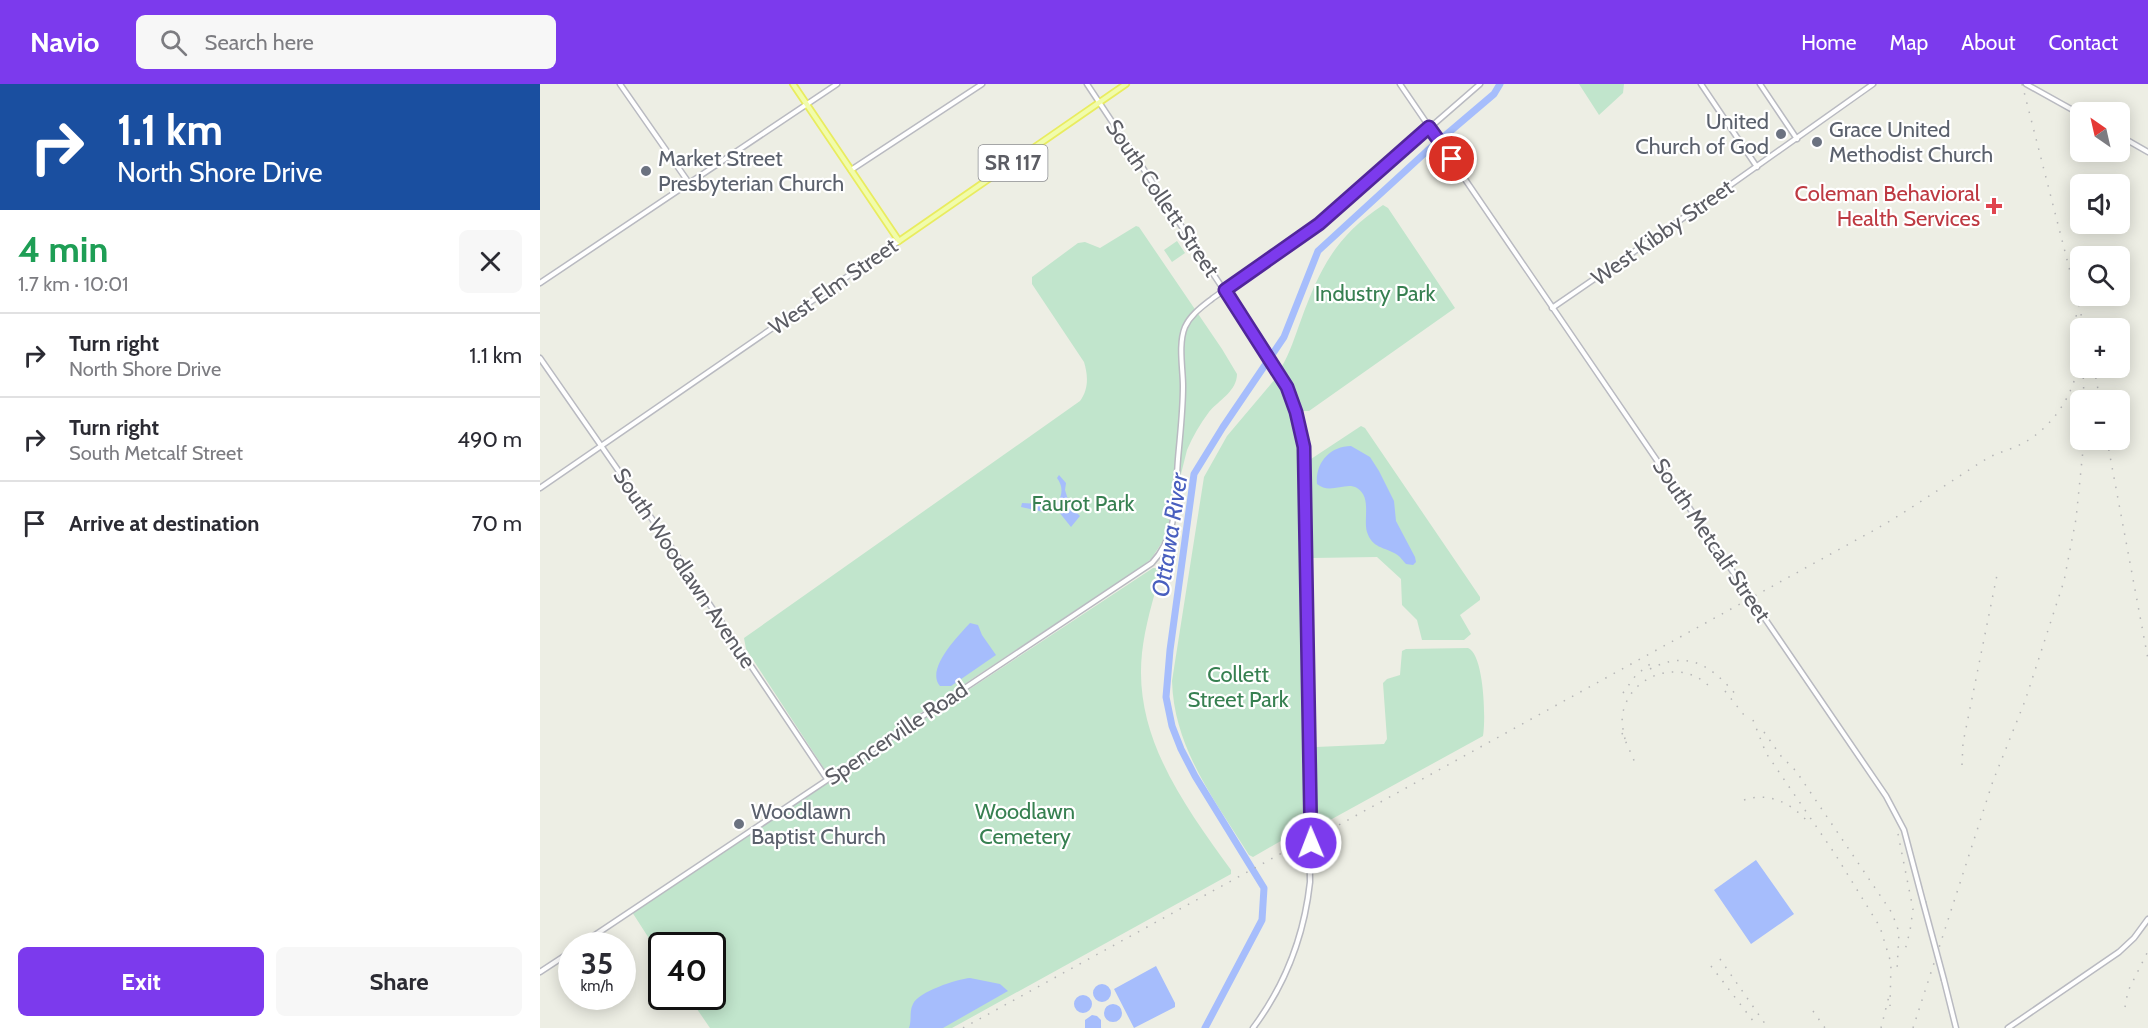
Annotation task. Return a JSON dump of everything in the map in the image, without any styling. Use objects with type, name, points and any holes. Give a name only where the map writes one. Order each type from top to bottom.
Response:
[{"type":"main road","points":[[793,84],[899,241]]},
{"type":"main road","name":"West Elm Street","points":[[899,241],[1126,84]]},
{"type":"street","points":[[620,84],[688,183]]},
{"type":"street","points":[[540,283],[837,84]]},
{"type":"street","points":[[851,170],[982,84]]},
{"type":"street","name":"South Collett Street","points":[[1087,84],[1282,377],[1290,392],[1296,412],[1305,458],[1311,875],[1309,897],[1297,948],[1281,984],[1253,1028]]},
{"type":"street","name":"South Metcalf Street","points":[[1400,84],[1886,796],[1904,830],[1956,1028]]},
{"type":"street","name":"Spencerville Road","points":[[599,932],[1123,583],[1156,558],[1165,545],[1175,512],[1183,415],[1184,332],[1188,321],[1225,290],[1319,224],[1480,84]]},
{"type":"street","points":[[1701,84],[1757,167]]},
{"type":"street","points":[[1761,84],[1797,139]]},
{"type":"street","name":"West Kibby Street","points":[[1552,308],[1873,84]]},
{"type":"street","points":[[2026,84],[2070,108]]},
{"type":"street","points":[[2130,142],[2148,152]]},
{"type":"street","name":"West Elm Street","points":[[540,488],[899,241]]},
{"type":"street","name":"South Woodlawn Avenue","points":[[540,358],[827,779]]},
{"type":"street","points":[[2008,1028],[2110,959],[2134,938],[2148,919]]},
{"type":"street","points":[[540,972],[558,960]]},
{"type":"green space","points":[[1579,84],[1624,84],[1623,93],[1599,115]]},
{"type":"green space","name":"Industry Park","points":[[1383,205],[1388,208],[1455,308],[1309,411],[1302,411],[1297,406],[1281,368],[1323,269],[1341,241]]},
{"type":"green space","name":"Faurot Park","points":[[1136,226],[1139,227],[1237,374],[1234,385],[1206,417],[1187,450],[1165,538],[1151,559],[1138,569],[827,773],[746,649],[744,638],[1080,401],[1087,382],[1084,362],[1032,284],[1032,277],[1078,243],[1085,242],[1100,248]]},
{"type":"green space","points":[[1177,241],[1185,253],[1172,262],[1164,250]]},
{"type":"green space","name":"Collett Street Park","points":[[1276,378],[1291,404],[1302,456],[1308,823],[1305,827],[1253,857],[1249,855],[1210,794],[1188,751],[1174,706],[1172,681],[1204,477],[1227,436]]},
{"type":"green space","points":[[1361,426],[1365,428],[1480,597],[1480,600],[1460,615],[1471,634],[1464,640],[1422,640],[1417,620],[1402,605],[1401,579],[1377,557],[1312,558],[1308,556],[1307,464]]},
{"type":"green space","name":"Woodlawn Cemetery","points":[[1153,568],[1158,568],[1161,572],[1147,623],[1142,653],[1141,684],[1146,713],[1154,742],[1166,769],[1196,821],[1231,870],[1231,874],[952,1028],[710,1028],[698,1010],[726,1010],[726,932],[648,932],[648,937],[632,912]]},
{"type":"green space","points":[[1468,648],[1478,662],[1481,674],[1484,702],[1483,736],[1321,825],[1315,824],[1312,750],[1316,747],[1384,744],[1387,739],[1383,683],[1387,679],[1400,675],[1402,651],[1406,649]]},
{"type":"water","points":[[1351,446],[1370,457],[1379,471],[1394,501],[1396,521],[1415,557],[1416,562],[1413,565],[1406,564],[1397,555],[1379,546],[1369,537],[1366,527],[1366,502],[1362,492],[1353,486],[1327,488],[1317,484],[1319,469],[1325,457],[1337,449]]},
{"type":"water","points":[[1059,475],[1066,483],[1065,490],[1070,506],[1080,516],[1071,527],[1059,512],[1044,512],[1021,507],[1022,503],[1043,506],[1051,502],[1057,503],[1062,490],[1057,478]]},
{"type":"water","points":[[970,623],[978,625],[996,655],[951,686],[940,686],[937,671],[940,662]]},
{"type":"water","points":[[1756,860],[1794,914],[1751,944],[1714,890]]},
{"type":"water","points":[[1156,966],[1175,1007],[1134,1028],[1114,989]]},
{"type":"water","points":[[970,978],[1000,984],[1008,991],[943,1028],[909,1028],[912,1007],[916,999],[938,987]]},
{"type":"water","points":[[1102,984],[1108,987],[1111,993],[1108,999],[1102,1002],[1096,999],[1093,993],[1096,987]]},
{"type":"water","points":[[1083,995],[1089,998],[1092,1004],[1089,1010],[1083,1013],[1077,1010],[1074,1004],[1077,998]]},
{"type":"water","points":[[1113,1004],[1119,1007],[1122,1013],[1119,1019],[1113,1022],[1107,1019],[1104,1013],[1107,1007]]},
{"type":"water","points":[[1092,1015],[1101,1020],[1101,1028],[1085,1028],[1085,1020]]},
{"type":"waterway","name":"Ottawa River","points":[[1205,1028],[1262,920],[1264,888],[1195,776],[1181,749],[1172,726],[1166,697],[1170,650],[1194,474],[1284,337],[1318,251],[1427,151],[1494,94],[1500,84]]},
{"type":"railway","points":[[2022,84],[2082,318]]},
{"type":"railway","points":[[963,1028],[1282,853],[1308,842],[1878,528],[1988,458],[2035,436],[2060,409],[2076,376],[2079,358],[2076,314]]},
{"type":"railway","points":[[2083,378],[2084,390]]},
{"type":"railway","points":[[2096,378],[2098,390]]},
{"type":"railway","points":[[1913,1028],[1993,781],[2025,701],[2064,581],[2076,519],[2083,450]]},
{"type":"railway","points":[[2109,450],[2148,659]]},
{"type":"railway","points":[[1962,765],[1963,743],[1997,575]]},
{"type":"railway","points":[[1623,693],[1636,675],[1654,661]]},
{"type":"railway","points":[[1650,669],[1676,661],[1698,664],[1718,676],[1737,696]]},
{"type":"railway","points":[[1625,739],[1622,715],[1628,698],[1649,678],[1662,673],[1690,674],[1702,680],[1713,691]]},
{"type":"railway","points":[[1725,691],[1744,715]]},
{"type":"railway","points":[[1753,720],[1766,753],[1835,854],[1880,927],[1891,963],[1890,1006]]},
{"type":"railway","points":[[1764,732],[1781,756],[1796,771],[1892,913],[1899,932],[1897,970]]},
{"type":"railway","points":[[1622,733],[1636,765]]},
{"type":"railway","points":[[1744,800],[1762,797],[1778,800],[1807,821]]},
{"type":"railway","points":[[1898,834],[1913,909],[1904,954]]},
{"type":"railway","points":[[2125,1007],[2128,991],[2148,951]]},
{"type":"railway","points":[[1720,959],[1768,1028]]},
{"type":"railway","points":[[1711,966],[1757,1026]]},
{"type":"railway","points":[[1881,1028],[1889,996]]},
{"type":"railway","points":[[1813,1011],[1825,1028]]},
{"type":"place","name":"United Church of God","points":[[1781,134]]},
{"type":"place","name":"Grace United Methodist Church","points":[[1817,142]]},
{"type":"place","name":"Market Street Presbyterian Church","points":[[646,171]]},
{"type":"place","name":"Coleman Behavioral Health Services","points":[[1994,206]]},
{"type":"place","name":"Woodlawn Baptist Church","points":[[739,824]]},
{"type":"route","points":[[1311,843],[1304,447],[1296,412],[1287,387],[1225,290],[1319,224],[1429,127],[1452,159]]}]
